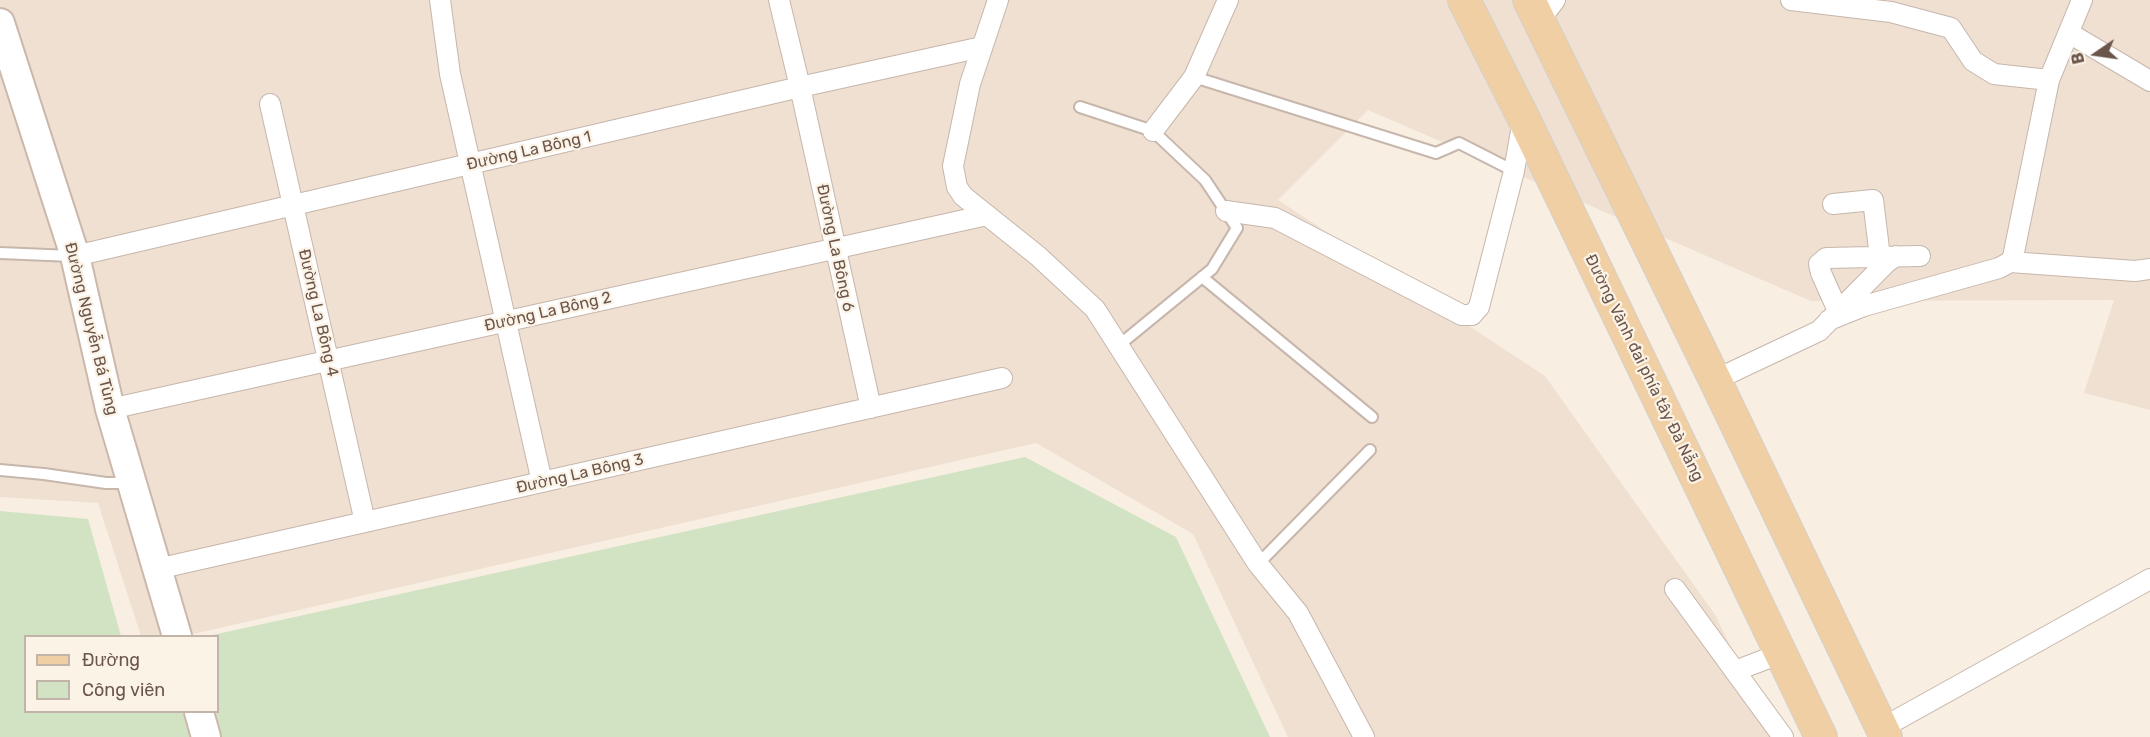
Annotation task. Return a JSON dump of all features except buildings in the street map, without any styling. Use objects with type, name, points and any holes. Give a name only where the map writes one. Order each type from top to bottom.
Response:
[{"type":"main road","name":"Đường Vành đai phía tây Đà Nẵng","points":[[1464,0],[1523,117],[1821,737]]},
{"type":"main road","points":[[1541,7],[1879,734]]},
{"type":"main road","name":"Đường Nguyễn Bá Tùng","points":[[0,22],[75,256],[110,410],[177,635]]},
{"type":"main road","points":[[200,713],[206,737]]},
{"type":"street","points":[[440,0],[450,75],[542,482]]},
{"type":"street","name":"Đường La Bông 6","points":[[779,0],[871,408]]},
{"type":"street","points":[[998,0],[970,84],[953,173],[957,187],[963,196],[1038,256],[1095,309],[1258,564],[1298,613],[1364,737]]},
{"type":"street","points":[[1153,131],[1194,77],[1228,0]]},
{"type":"street","points":[[1791,0],[1891,12],[1951,28],[1973,61],[1994,74],[2049,80]]},
{"type":"street","points":[[2010,262],[2013,257],[2049,80],[2082,0]]},
{"type":"street","points":[[2069,33],[2150,81]]},
{"type":"street","name":"Đường La Bông 1","points":[[75,256],[800,87],[982,47]]},
{"type":"street","name":"Đường La Bông 4","points":[[270,104],[366,522]]},
{"type":"street","points":[[1226,212],[1275,218],[1462,315],[1468,316],[1476,312],[1479,307],[1514,171],[1523,117]]},
{"type":"street","points":[[1715,380],[1819,331],[1887,262],[1888,257],[1873,200],[1833,204]]},
{"type":"street","name":"Đường La Bông 2","points":[[110,410],[987,215]]},
{"type":"street","points":[[1834,316],[1819,264],[1826,258],[1920,256]]},
{"type":"street","points":[[1834,316],[1998,268],[2010,262],[2135,271],[2150,268]]},
{"type":"street","name":"Đường La Bông 3","points":[[157,569],[1002,378]]},
{"type":"street","points":[[1879,734],[2150,579]]},
{"type":"street","points":[[1675,589],[1783,737]]},
{"type":"street","points":[[1736,671],[1782,652]]},
{"type":"lane","points":[[1194,77],[1436,153],[1459,143],[1514,171]]},
{"type":"lane","points":[[1080,108],[1153,131],[1205,180],[1237,228],[1212,269],[1118,346]]},
{"type":"lane","points":[[0,253],[75,256]]},
{"type":"lane","points":[[1202,277],[1372,417]]},
{"type":"lane","points":[[1258,564],[1370,450]]},
{"type":"lane","points":[[0,470],[106,483],[132,483]]},
{"type":"shaded area","points":[[0,0],[2150,0],[2150,410],[2084,393],[2114,300],[1811,301],[1368,110],[1278,200],[1545,376],[1716,616],[1773,737],[1288,737],[1193,534],[1036,443],[188,635],[141,635],[98,503],[0,497]]},
{"type":"green space","points":[[1025,457],[1176,537],[1270,737],[0,737],[0,511],[88,519],[121,635],[24,635],[24,713],[219,713],[219,635],[213,635]]}]
